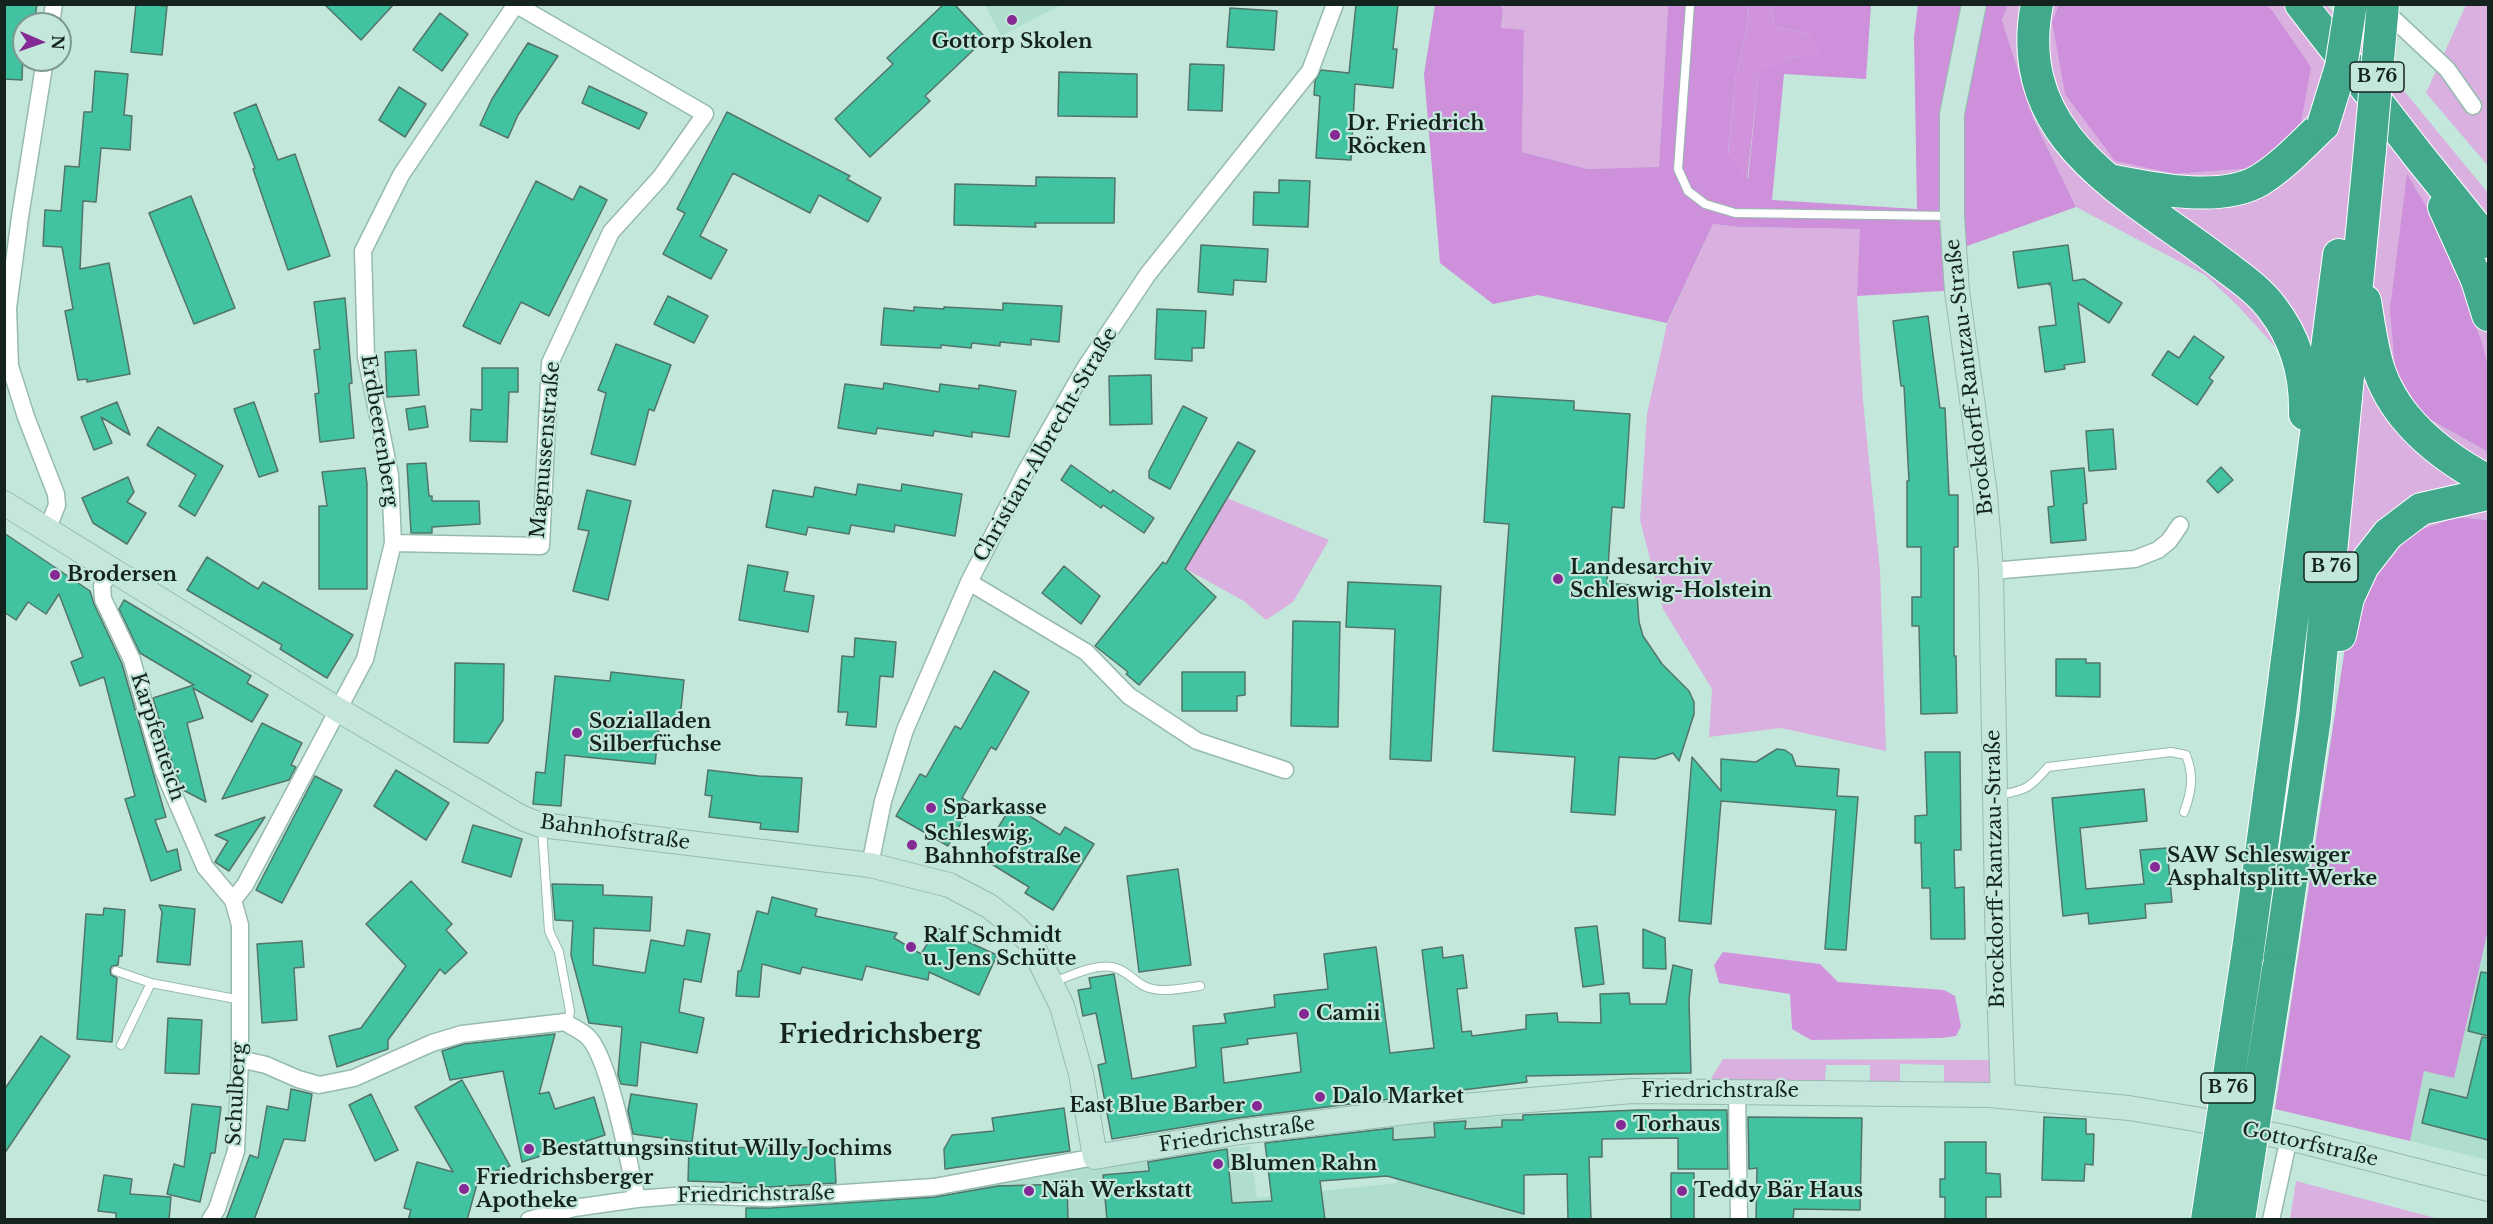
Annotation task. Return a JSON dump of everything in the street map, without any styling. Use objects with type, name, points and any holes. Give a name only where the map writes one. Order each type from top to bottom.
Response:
[{"type":"highway","points":[[2037,4],[2034,21],[2034,68],[2051,116],[2075,149],[2106,180],[2245,281],[2271,306],[2288,331],[2300,361],[2305,395],[2301,553]]},
{"type":"highway","points":[[2301,4],[2488,242]]},
{"type":"highway","points":[[2106,180],[2156,189],[2197,192],[2228,190],[2258,181],[2283,164],[2323,125],[2341,67],[2351,4]]},
{"type":"highway","name":"B 76","points":[[2239,1220],[2315,718],[2358,267],[2367,4]]},
{"type":"highway","name":"B 76","points":[[2206,1220],[2247,957],[2301,553],[2383,4]]},
{"type":"highway","points":[[2418,155],[2457,231],[2488,315]]},
{"type":"highway","points":[[2358,267],[2380,373],[2398,410],[2427,441],[2488,481]]},
{"type":"highway","points":[[2294,865],[2317,784],[2341,629],[2348,598],[2363,566],[2388,534],[2421,509],[2488,494]]},
{"type":"street","name":"Christian-Albrecht-Straße","points":[[870,865],[883,801],[904,730],[969,582],[1026,471],[1085,368],[1148,274],[1310,71],[1335,4]]},
{"type":"street","name":"Brockdorff-Rantzau-Straße","points":[[1974,4],[1952,114],[1952,216],[1956,291],[1985,494],[1991,571],[1994,795],[2003,1096]]},
{"type":"street","points":[[2378,4],[2447,69],[2474,106]]},
{"type":"street","name":"Erdbeerenberg","points":[[233,900],[245,885],[337,709],[353,686],[365,659],[393,543],[390,475],[366,357],[363,251],[401,175],[516,5]]},
{"type":"street","name":"Magnussenstraße","points":[[393,543],[542,546],[550,363],[611,232],[660,178],[705,114],[516,5]]},
{"type":"street","points":[[43,72],[8,308],[10,366],[26,417],[56,494],[57,505],[48,528]]},
{"type":"street","name":"Bahnhofstraße","points":[[4,503],[48,528],[337,709],[522,818],[541,825],[870,865],[949,885],[989,906],[1015,926],[1031,943],[1062,1006],[1081,1074],[1095,1157]]},
{"type":"street","points":[[1991,571],[2135,559],[2158,550],[2169,541],[2180,525]]},
{"type":"street","name":"Karpfenteich","points":[[111,568],[102,586],[103,599],[132,660],[163,770],[205,867],[233,900]]},
{"type":"street","points":[[969,582],[1086,652],[1130,696],[1197,741],[1285,770]]},
{"type":"street","name":"Schulberg","points":[[210,1220],[217,1209],[236,1150],[241,1000],[240,925],[233,900]]},
{"type":"street","points":[[240,1059],[266,1065],[298,1079],[319,1085],[354,1078],[432,1043],[462,1034],[530,1024],[565,1022],[588,1037],[599,1054],[623,1137],[637,1199]]},
{"type":"street","name":"Friedrichstraße","points":[[529,1220],[574,1208],[637,1199],[686,1196],[769,1198],[933,1187],[1240,1132],[1440,1108],[1632,1091],[2003,1096],[2129,1108]]},
{"type":"street","points":[[1737,1091],[1740,1220]]},
{"type":"street","name":"Gottorfstraße","points":[[2129,1108],[2289,1138],[2488,1189]]},
{"type":"street","points":[[2271,1220],[2289,1138]]},
{"type":"lane","points":[[1690,4],[1678,169],[1688,191],[1705,204],[1735,213],[1952,216]]},
{"type":"lane","points":[[1994,795],[2022,791],[2037,780],[2048,767],[2171,752],[2186,755],[2192,770],[2191,795],[2184,812]]},
{"type":"lane","points":[[541,825],[549,931],[559,952],[570,1011],[568,1024]]},
{"type":"lane","points":[[1051,982],[1094,968],[1110,966],[1120,969],[1146,987],[1163,989],[1200,986]]},
{"type":"lane","points":[[116,972],[152,983],[241,1000]]},
{"type":"lane","points":[[121,1045],[152,983]]},
{"type":"shaded area","name":"Gottorp Skolen","points":[[985,5],[1061,5],[1001,36]]},
{"type":"shaded area","points":[[1435,5],[1500,5],[1503,9],[1501,28],[1524,30],[1522,152],[1588,169],[1659,167],[1668,5],[1747,5],[1748,22],[1735,81],[1728,153],[1748,179],[1759,71],[1791,58],[1819,53],[1808,33],[1774,27],[1771,5],[1871,5],[1866,79],[1784,74],[1772,200],[1917,209],[1914,37],[1918,5],[2008,5],[2002,20],[2034,120],[2076,207],[1956,250],[1960,290],[1857,296],[1860,229],[1739,227],[1713,224],[1667,323],[1538,295],[1493,304],[1440,263],[1424,74]]},
{"type":"shaded area","points":[[1500,5],[1668,5],[1659,168],[1588,169],[1522,152],[1524,30],[1501,29],[1503,9]]},
{"type":"shaded area","points":[[1747,5],[1771,5],[1774,27],[1808,33],[1820,53],[1791,58],[1759,72],[1747,181],[1728,154],[1735,81],[1748,22]]},
{"type":"shaded area","points":[[2008,5],[2059,5],[2052,21],[2115,161],[2174,174],[2257,168],[2311,67],[2272,10],[2266,5],[2326,5],[2363,41],[2488,193],[2488,367],[2484,349],[2421,415],[2488,452],[2488,520],[2458,517],[2346,641],[2302,639],[2329,406],[2238,306],[2205,275],[2076,207],[2034,120],[2002,20]]},
{"type":"shaded area","points":[[2059,5],[2266,5],[2272,10],[2311,67],[2300,129],[2257,168],[2174,174],[2115,161],[2065,94],[2052,21]]},
{"type":"shaded area","points":[[2466,5],[2488,5],[2488,166],[2426,93]]},
{"type":"shaded area","points":[[2407,174],[2445,239],[2484,349],[2488,367],[2488,452],[2422,415],[2395,368],[2390,309]]},
{"type":"shaded area","points":[[1713,224],[1739,227],[1861,229],[1857,296],[1863,401],[1880,570],[1886,751],[1781,728],[1709,737],[1712,689],[1663,609],[1640,520],[1647,414],[1667,324]]},
{"type":"shaded area","points":[[1227,498],[1329,540],[1293,602],[1266,620],[1244,601],[1186,569]]},
{"type":"shaded area","points":[[2458,517],[2488,520],[2488,930],[2454,1078],[2424,1071],[2410,1141],[2275,1109],[2346,641],[2375,568],[2417,531]]},
{"type":"shaded area","points":[[2488,930],[2488,1160],[2410,1141],[2424,1071],[2454,1077]]},
{"type":"shaded area","points":[[1723,952],[1820,964],[1838,982],[1944,990],[1955,996],[1961,1026],[1956,1036],[1942,1038],[1811,1040],[1792,1029],[1790,994],[1719,983],[1714,965]]},
{"type":"shaded area","points":[[1723,1059],[1997,1060],[1994,1084],[1944,1083],[1944,1065],[1900,1064],[1900,1082],[1870,1082],[1870,1065],[1826,1065],[1825,1082],[1709,1082]]},
{"type":"shaded area","points":[[1523,1115],[1524,1219],[931,1219],[929,1190],[1105,1163],[1250,1146],[1257,1198],[1397,1183],[1393,1123]]},
{"type":"shaded area","points":[[2296,1181],[2439,1219],[2290,1219]]},
{"type":"building","points":[[4,4],[37,4],[36,12],[12,12],[12,72],[22,72],[22,80],[4,79]]},
{"type":"building","points":[[136,4],[167,6],[162,55],[131,52]]},
{"type":"building","points":[[324,4],[394,4],[361,40]]},
{"type":"building","points":[[944,4],[954,4],[986,38],[925,96],[930,101],[870,157],[835,119],[893,64],[887,58]]},
{"type":"building","points":[[1356,4],[1398,4],[1393,49],[1397,49],[1393,88],[1355,84],[1351,160],[1316,158],[1320,96],[1314,95],[1315,81],[1321,70],[1349,73]]},
{"type":"building","points":[[1230,8],[1277,11],[1274,50],[1227,47]]},
{"type":"building","points":[[440,13],[468,34],[442,71],[413,50]]},
{"type":"building","points":[[528,43],[558,56],[518,115],[508,138],[480,125],[492,99]]},
{"type":"building","points":[[1190,64],[1224,65],[1222,111],[1188,110]]},
{"type":"building","points":[[95,71],[128,74],[124,115],[132,116],[130,150],[101,148],[96,202],[83,201],[80,269],[109,263],[130,374],[87,382],[87,379],[78,380],[65,311],[73,309],[62,247],[43,246],[45,210],[61,211],[65,166],[79,167],[84,112],[92,112]]},
{"type":"building","points":[[1059,72],[1137,74],[1137,117],[1058,116]]},
{"type":"building","points":[[589,86],[647,113],[639,129],[582,103]]},
{"type":"building","points":[[399,87],[426,104],[405,137],[379,120]]},
{"type":"building","points":[[256,104],[278,160],[295,154],[330,256],[288,270],[253,169],[255,168],[234,113]]},
{"type":"building","points":[[727,112],[850,176],[847,179],[881,198],[868,222],[819,195],[810,213],[733,173],[700,236],[727,250],[711,279],[663,254],[685,213],[677,209]]},
{"type":"building","points":[[1036,177],[1115,178],[1114,223],[1035,223],[1036,227],[954,225],[955,184],[1036,186]]},
{"type":"building","points":[[1279,180],[1310,181],[1308,227],[1253,225],[1254,192],[1279,193]]},
{"type":"building","points":[[536,181],[573,200],[580,186],[607,200],[549,316],[521,302],[500,344],[463,326]]},
{"type":"building","points":[[191,196],[235,308],[194,324],[149,213]]},
{"type":"building","points":[[1201,245],[1268,249],[1266,282],[1234,280],[1233,295],[1198,292]]},
{"type":"building","points":[[2068,245],[2073,281],[2084,279],[2122,303],[2109,323],[2078,303],[2085,362],[2064,365],[2065,369],[2045,372],[2039,327],[2056,325],[2051,286],[2048,284],[2051,283],[2018,288],[2013,252]]},
{"type":"building","points":[[668,296],[708,316],[694,343],[654,324]]},
{"type":"building","points":[[345,298],[354,438],[320,442],[315,394],[319,393],[314,350],[320,349],[314,302]]},
{"type":"building","points":[[1003,303],[1062,306],[1059,342],[1031,339],[1031,345],[1000,342],[1000,346],[972,343],[971,348],[941,345],[941,348],[881,345],[884,308],[914,311],[914,307],[1003,310]]},
{"type":"building","points":[[1157,309],[1206,311],[1204,348],[1192,348],[1192,361],[1155,359]]},
{"type":"building","points":[[1928,316],[1940,408],[1945,408],[1949,495],[1958,495],[1958,547],[1954,547],[1954,656],[1956,656],[1957,713],[1921,714],[1919,626],[1912,626],[1912,597],[1921,597],[1921,547],[1907,547],[1907,481],[1909,481],[1904,386],[1901,386],[1893,321]]},
{"type":"building","points":[[2194,336],[2224,357],[2209,378],[2213,381],[2197,405],[2152,375],[2168,351],[2179,358]]},
{"type":"building","points":[[616,344],[671,365],[654,411],[649,409],[635,465],[591,454],[606,393],[598,390]]},
{"type":"building","points":[[416,350],[419,395],[387,397],[385,352]]},
{"type":"building","points":[[482,368],[518,368],[518,392],[509,392],[507,442],[470,441],[471,409],[482,410]]},
{"type":"building","points":[[1151,375],[1152,424],[1110,425],[1109,376]]},
{"type":"building","points":[[884,383],[939,392],[940,384],[979,389],[979,385],[1016,391],[1009,437],[972,432],[972,437],[934,431],[933,436],[877,428],[876,434],[838,428],[845,384],[883,389]]},
{"type":"building","points":[[1492,396],[1574,401],[1574,410],[1630,414],[1624,508],[1612,507],[1607,583],[1631,585],[1637,593],[1639,622],[1643,636],[1662,664],[1689,691],[1694,702],[1694,714],[1679,761],[1673,753],[1655,759],[1619,757],[1615,815],[1571,812],[1575,757],[1493,751],[1509,524],[1484,522]]},
{"type":"building","points":[[117,402],[130,435],[101,417],[112,443],[94,450],[81,417]]},
{"type":"building","points":[[254,402],[278,471],[259,477],[234,409]]},
{"type":"building","points":[[425,406],[428,427],[409,430],[406,409]]},
{"type":"building","points":[[1183,406],[1207,418],[1170,489],[1149,478],[1149,471]]},
{"type":"building","points":[[158,427],[223,466],[195,516],[179,506],[196,475],[147,445]]},
{"type":"building","points":[[2113,429],[2116,469],[2089,471],[2086,431]]},
{"type":"building","points":[[1238,442],[1255,451],[1185,569],[1216,597],[1139,685],[1126,674],[1128,672],[1095,646],[1163,562],[1166,564]]},
{"type":"building","points":[[426,463],[429,496],[432,496],[432,501],[479,501],[480,524],[432,527],[432,533],[411,533],[407,464]]},
{"type":"building","points":[[1071,465],[1111,493],[1113,490],[1154,518],[1144,533],[1103,505],[1101,508],[1061,480]]},
{"type":"building","points":[[2221,467],[2233,480],[2218,493],[2207,481]]},
{"type":"building","points":[[365,468],[367,589],[319,589],[319,506],[327,506],[322,472]]},
{"type":"building","points":[[2084,468],[2087,503],[2083,504],[2086,540],[2051,543],[2048,507],[2054,506],[2051,471]]},
{"type":"building","points":[[128,477],[134,492],[127,502],[146,513],[127,544],[93,523],[82,498]]},
{"type":"building","points":[[858,484],[901,491],[902,484],[962,494],[955,536],[895,525],[894,532],[851,525],[849,534],[808,527],[806,535],[766,527],[773,490],[813,497],[815,487],[856,495]]},
{"type":"building","points":[[587,490],[631,501],[608,600],[573,591],[589,531],[578,529]]},
{"type":"building","points":[[4,533],[90,591],[122,664],[166,817],[155,820],[167,852],[177,849],[181,870],[151,881],[125,799],[135,796],[104,677],[80,686],[71,662],[83,657],[59,594],[46,614],[28,602],[16,620],[4,612]]},
{"type":"building","points":[[207,557],[258,589],[263,582],[353,635],[327,678],[280,649],[282,645],[187,590]]},
{"type":"building","points":[[748,565],[788,572],[784,591],[814,596],[808,632],[739,620]]},
{"type":"building","points":[[1064,566],[1100,596],[1081,624],[1042,593]]},
{"type":"building","points":[[1348,582],[1441,586],[1431,761],[1390,759],[1395,629],[1346,627]]},
{"type":"building","points":[[124,600],[251,676],[247,683],[268,695],[252,722],[193,688],[203,718],[187,723],[206,802],[183,790],[173,766],[153,698],[194,685],[140,653],[119,609]]},
{"type":"building","points":[[1293,621],[1340,622],[1338,727],[1291,726]]},
{"type":"building","points":[[855,638],[896,642],[893,677],[880,676],[876,727],[846,725],[848,712],[838,712],[842,656],[854,657]]},
{"type":"building","points":[[2056,659],[2086,659],[2086,663],[2100,663],[2100,697],[2056,696]]},
{"type":"building","points":[[455,663],[504,664],[503,720],[488,743],[454,742]]},
{"type":"building","points":[[994,671],[1029,692],[996,750],[991,747],[962,798],[972,804],[948,846],[896,816],[920,774],[926,777],[955,726],[961,729]]},
{"type":"building","points":[[611,672],[684,680],[680,719],[660,717],[655,764],[565,755],[561,806],[533,804],[536,772],[545,773],[555,676],[610,681]]},
{"type":"building","points":[[1182,672],[1245,672],[1245,695],[1237,696],[1237,711],[1182,711]]},
{"type":"building","points":[[262,723],[302,743],[291,765],[296,767],[289,780],[222,799]]},
{"type":"building","points":[[1777,749],[1785,750],[1792,755],[1796,766],[1839,769],[1837,796],[1858,797],[1846,950],[1825,949],[1836,810],[1721,801],[1711,924],[1679,921],[1692,757],[1721,791],[1721,759],[1756,762]]},
{"type":"building","points":[[1925,752],[1960,752],[1961,850],[1954,850],[1955,888],[1964,887],[1965,939],[1931,939],[1930,888],[1922,888],[1921,843],[1915,843],[1915,816],[1927,815]]},
{"type":"building","points":[[396,770],[449,803],[426,840],[374,806]]},
{"type":"building","points":[[708,770],[802,778],[798,832],[760,829],[761,823],[709,817],[712,796],[705,795]]},
{"type":"building","points":[[315,776],[342,790],[282,903],[256,890]]},
{"type":"building","name":"SAW Schleswiger Asphaltsplitt-Werke","points":[[2144,789],[2147,821],[2080,828],[2086,889],[2144,884],[2140,850],[2167,848],[2172,902],[2145,904],[2146,918],[2089,924],[2088,913],[2063,916],[2052,798]]},
{"type":"building","points":[[1012,805],[1060,835],[1065,827],[1094,844],[1053,910],[1025,893],[1029,887],[980,857]]},
{"type":"building","points":[[265,817],[229,871],[215,862],[228,841],[215,835]]},
{"type":"building","points":[[473,825],[522,839],[511,877],[462,862]]},
{"type":"building","points":[[1178,869],[1191,965],[1139,972],[1127,876]]},
{"type":"building","points":[[411,881],[452,924],[446,930],[467,953],[445,974],[440,969],[388,1040],[388,1049],[337,1067],[329,1036],[361,1028],[406,966],[366,924]]},
{"type":"building","points":[[552,884],[603,885],[603,895],[652,897],[650,931],[594,928],[593,965],[645,973],[651,940],[684,946],[687,930],[710,934],[701,982],[684,979],[679,1012],[704,1018],[697,1053],[641,1042],[637,1086],[621,1084],[618,1075],[622,1027],[589,1023],[571,955],[573,921],[555,920]]},
{"type":"building","points":[[772,897],[817,909],[815,916],[897,933],[894,938],[921,954],[937,928],[997,955],[979,995],[929,972],[928,980],[866,966],[862,980],[802,967],[800,974],[762,964],[759,997],[736,996],[738,971],[741,971],[757,911],[768,914]]},
{"type":"building","points":[[159,905],[195,909],[190,965],[157,962],[162,912]]},
{"type":"building","points":[[104,908],[125,910],[122,956],[119,956],[118,965],[112,966],[110,970],[111,975],[117,978],[112,1042],[77,1039],[86,914],[103,915]]},
{"type":"building","points":[[1597,926],[1604,984],[1583,987],[1575,928]]},
{"type":"building","points":[[1643,929],[1665,938],[1666,969],[1643,968]]},
{"type":"building","points":[[302,941],[304,967],[294,968],[297,1020],[262,1023],[257,944]]},
{"type":"building","points":[[1376,947],[1390,1053],[1434,1048],[1422,950],[1442,947],[1443,958],[1463,955],[1467,988],[1457,989],[1462,1032],[1471,1031],[1472,1036],[1526,1029],[1526,1015],[1557,1013],[1558,1022],[1601,1023],[1600,994],[1629,993],[1630,1004],[1666,1004],[1673,965],[1692,970],[1689,1000],[1691,1073],[1526,1076],[1527,1082],[1238,1118],[1112,1139],[1098,1065],[1106,1063],[1096,1013],[1083,1016],[1078,990],[1091,988],[1089,978],[1114,974],[1132,1079],[1196,1067],[1193,1026],[1226,1023],[1224,1014],[1275,1007],[1274,995],[1328,989],[1324,954]],"holes":[[[1297,1033],[1301,1072],[1224,1083],[1221,1048],[1248,1044],[1247,1039]]]},
{"type":"building","points":[[2481,972],[2488,973],[2488,1036],[2468,1031]]},
{"type":"building","points":[[168,1018],[202,1020],[199,1074],[165,1073]]},
{"type":"building","points":[[555,1034],[539,1094],[549,1092],[555,1109],[594,1097],[605,1135],[522,1162],[503,1071],[450,1080],[442,1051],[464,1044]]},
{"type":"building","points":[[41,1036],[70,1056],[4,1154],[4,1090]]},
{"type":"building","points":[[2482,1037],[2488,1038],[2488,1140],[2422,1123],[2430,1089],[2467,1098]]},
{"type":"building","points":[[462,1080],[510,1166],[479,1177],[467,1220],[408,1220],[411,1210],[404,1208],[417,1162],[453,1172],[415,1107]]},
{"type":"building","points":[[291,1089],[312,1094],[305,1141],[284,1139],[254,1220],[226,1220],[250,1155],[258,1158],[267,1106],[288,1110]]},
{"type":"building","points":[[371,1094],[398,1150],[375,1161],[349,1105]]},
{"type":"building","points":[[631,1094],[697,1104],[692,1142],[633,1134],[628,1111]]},
{"type":"building","points":[[192,1104],[221,1107],[215,1153],[211,1153],[200,1202],[167,1194],[174,1164],[184,1167]]},
{"type":"building","points":[[1064,1108],[1070,1151],[945,1169],[944,1149],[952,1135],[994,1131],[992,1118]]},
{"type":"building","points":[[1638,1110],[1727,1110],[1728,1169],[1678,1169],[1678,1138],[1602,1139],[1602,1157],[1589,1157],[1591,1220],[1568,1220],[1567,1174],[1524,1175],[1524,1214],[1387,1176],[1320,1181],[1325,1220],[1107,1220],[1103,1175],[1149,1171],[1148,1162],[1227,1149],[1232,1203],[1272,1201],[1265,1143],[1393,1128],[1393,1140],[1435,1137],[1434,1123],[1466,1121],[1465,1129],[1502,1127],[1502,1120],[1523,1120],[1523,1115]]},
{"type":"building","points":[[1748,1117],[1862,1118],[1860,1210],[1794,1209],[1793,1220],[1756,1219],[1757,1168],[1749,1169]]},
{"type":"building","points":[[2044,1117],[2086,1119],[2086,1134],[2094,1134],[2093,1165],[2085,1164],[2084,1181],[2042,1180]]},
{"type":"building","points":[[1945,1142],[1986,1142],[1986,1173],[2000,1174],[2001,1197],[1986,1197],[1986,1220],[1945,1220],[1945,1197],[1940,1197],[1940,1179],[1945,1179]]},
{"type":"building","points":[[834,1146],[836,1183],[746,1187],[746,1183],[688,1181],[689,1147]]},
{"type":"building","name":"Teddy Bär Haus","points":[[1671,1173],[1694,1173],[1694,1220],[1671,1220]]},
{"type":"building","points":[[104,1175],[132,1179],[130,1194],[171,1197],[169,1220],[116,1220],[116,1213],[98,1211]]},
{"type":"building","points":[[1067,1184],[1068,1220],[746,1220],[746,1208],[935,1197],[998,1186]]},
{"type":"place","name":"Gottorp Skolen","points":[[1012,20]]},
{"type":"place","name":"Dr. Friedrich Röcken","points":[[1335,135]]},
{"type":"place","name":"Brodersen","points":[[55,575]]},
{"type":"place","name":"Landesarchiv Schleswig-Holstein","points":[[1558,579]]},
{"type":"place","name":"Sozialladen Silberfüchse","points":[[577,733]]},
{"type":"place","name":"Sparkasse","points":[[931,808]]},
{"type":"place","name":"Schleswig, Bahnhofstraße","points":[[912,845]]},
{"type":"place","name":"SAW Schleswiger Asphaltsplitt-Werke","points":[[2155,867]]},
{"type":"place","name":"Ralf Schmidt u. Jens Schütte","points":[[911,947]]},
{"type":"place","name":"Camii","points":[[1304,1014]]},
{"type":"place","name":"Dalo Market","points":[[1320,1097]]},
{"type":"place","name":"East Blue Barber","points":[[1257,1106]]},
{"type":"place","name":"Torhaus","points":[[1621,1125]]},
{"type":"place","name":"Bestattungsinstitut Willy Jochims","points":[[529,1149]]},
{"type":"place","name":"Blumen Rahn","points":[[1218,1164]]},
{"type":"place","name":"Friedrichsberger Apotheke","points":[[464,1189]]},
{"type":"place","name":"Näh Werkstatt","points":[[1029,1191]]},
{"type":"place","name":"Teddy Bär Haus","points":[[1682,1191]]},
{"type":"district","name":"Friedrichsberg","points":[[880,1036]]}]
